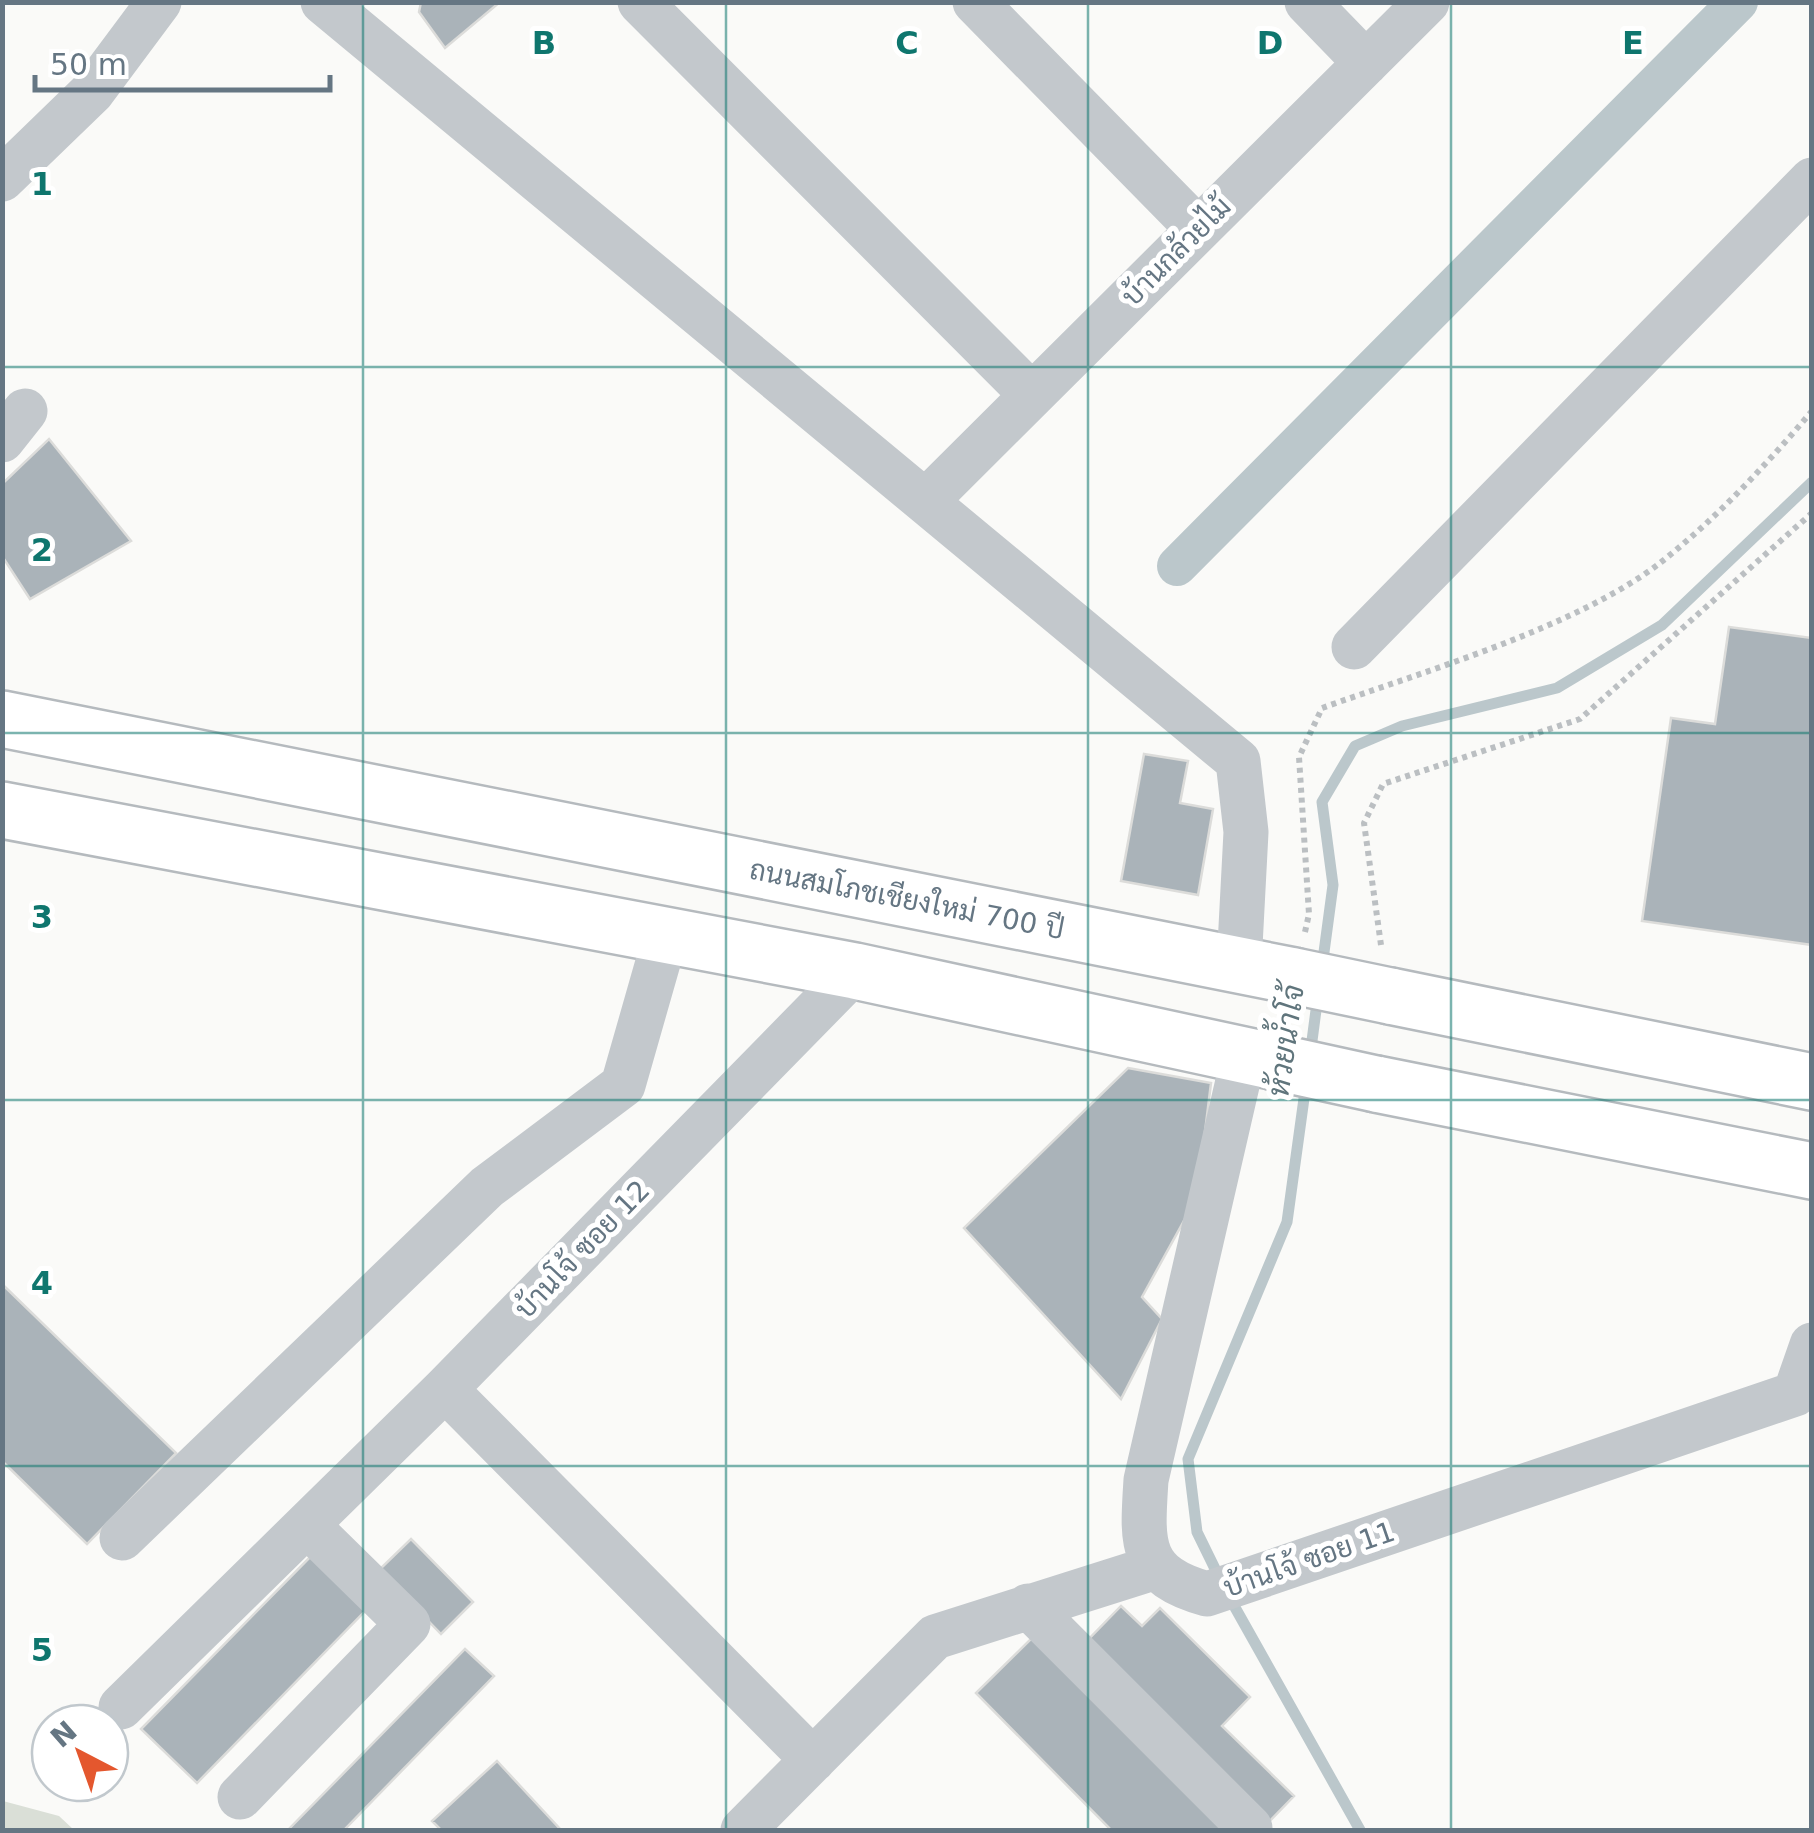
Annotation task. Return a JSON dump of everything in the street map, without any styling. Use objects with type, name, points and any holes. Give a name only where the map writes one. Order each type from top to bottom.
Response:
[{"type":"main road","name":"ถนนสมโภชเชียงใหม่ 700 ปี","points":[[2,718],[1294,976],[1386,970],[1812,1082]]},
{"type":"main road","points":[[10,823],[855,971],[1376,1084],[1812,1171]]},
{"type":"street","points":[[2,179],[92,92],[159,2]]},
{"type":"street","points":[[640,2],[1031,394]]},
{"type":"street","points":[[975,2],[1198,230]]},
{"type":"street","points":[[1307,2],[1366,62]]},
{"type":"street","name":"บ้านกล้วยไม้","points":[[927,500],[1427,2]]},
{"type":"street","points":[[333,5],[1238,762],[1246,832],[1239,965]]},
{"type":"street","points":[[1354,647],[1812,180]]},
{"type":"street","points":[[122,1538],[487,1187],[623,1085],[666,938]]},
{"type":"street","name":"บ้านโจ้ ซอย 12","points":[[125,1703],[445,1389],[855,971]]},
{"type":"street","points":[[743,1830],[935,1636],[1156,1567],[1142,1536],[1146,1480],[1257,1058]]},
{"type":"street","points":[[1803,1398],[1812,1345]]},
{"type":"street","points":[[445,1389],[812,1760]]},
{"type":"street","name":"บ้านโจ้ ซอย 11","points":[[1156,1567],[1174,1585],[1207,1594],[1803,1398]]},
{"type":"street","points":[[240,1797],[408,1624],[308,1526]]},
{"type":"street","points":[[1028,1606],[1250,1828]]},
{"type":"path","points":[[1309,914],[1300,757],[1322,708],[1565,617],[1658,564],[1767,464],[1812,411]]},
{"type":"path","points":[[1386,970],[1364,824],[1383,784],[1580,719],[1766,558],[1812,512]]},
{"type":"shaded area","points":[[3,1801],[59,1816],[74,1830],[3,1830]]},
{"type":"building","points":[[421,2],[500,2],[445,48],[419,12]]},
{"type":"building","points":[[49,439],[131,541],[30,599],[2,556],[2,484]]},
{"type":"building","points":[[1729,627],[1812,638],[1812,945],[1642,921],[1671,718],[1715,724]]},
{"type":"building","points":[[1144,754],[1188,761],[1180,803],[1213,809],[1198,895],[1121,881]]},
{"type":"building","points":[[1128,1068],[1211,1083],[1197,1197],[1142,1297],[1162,1319],[1121,1399],[964,1228]]},
{"type":"building","points":[[2,1284],[176,1453],[87,1544],[2,1461]]},
{"type":"building","points":[[411,1539],[473,1602],[441,1634],[379,1570]]},
{"type":"building","points":[[313,1554],[368,1608],[197,1783],[141,1729]]},
{"type":"building","points":[[1121,1606],[1142,1626],[1160,1608],[1250,1697],[1222,1726],[1294,1796],[1264,1827],[1081,1647]]},
{"type":"building","points":[[1039,1631],[1236,1830],[1111,1830],[976,1693]]},
{"type":"building","points":[[465,1649],[494,1676],[344,1830],[288,1830]]},
{"type":"building","points":[[497,1761],[561,1830],[441,1830],[432,1821]]},
{"type":"waterway","points":[[1177,566],[1738,2]]},
{"type":"waterway","name":"ห้วยน้ำโจ้","points":[[1322,967],[1333,885],[1322,802],[1355,746],[1402,726],[1557,688],[1662,625],[1812,482]]},
{"type":"waterway","name":"ห้วยน้ำโจ้","points":[[1310,1056],[1318,995]]},
{"type":"waterway","name":"ห้วยน้ำโจ้","points":[[1220,1579],[1197,1532],[1188,1459],[1287,1222],[1306,1084]]},
{"type":"waterway","name":"ห้วยน้ำโจ้","points":[[1228,1595],[1360,1830]]}]
